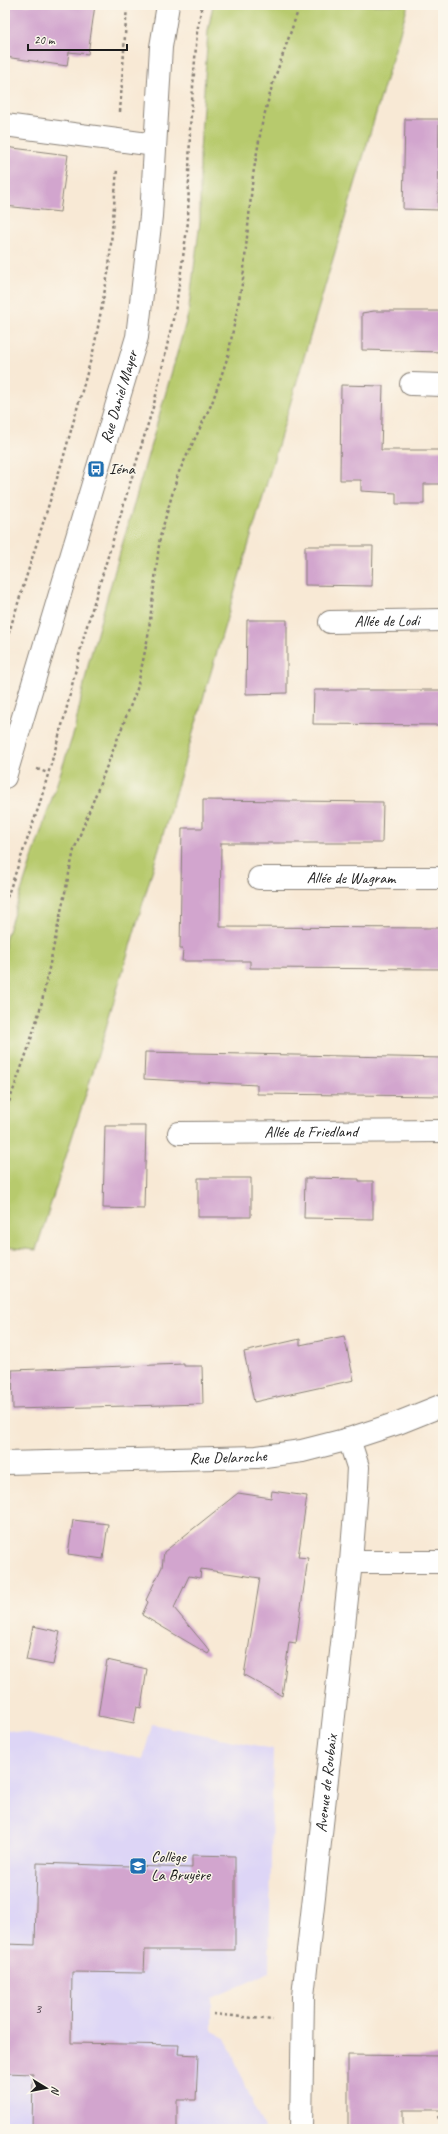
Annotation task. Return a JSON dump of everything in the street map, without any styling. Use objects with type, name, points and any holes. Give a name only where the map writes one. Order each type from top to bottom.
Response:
[{"type":"street","name":"Rue Daniel Mayer","points":[[5,777],[137,337],[151,216],[161,46],[168,5]]},
{"type":"street","points":[[5,125],[155,145]]},
{"type":"street","points":[[411,384],[443,385]]},
{"type":"street","name":"Allée de Lodi","points":[[330,622],[443,620]]},
{"type":"street","name":"Allée de Wagram","points":[[259,878],[443,878]]},
{"type":"street","name":"Allée de Friedland","points":[[179,1133],[443,1131]]},
{"type":"street","name":"Rue Delaroche","points":[[5,1463],[257,1457],[302,1451],[349,1439],[398,1423],[443,1405]]},
{"type":"street","name":"Avenue de Roubaix","points":[[301,2129],[303,1996],[351,1562],[358,1467],[349,1439]]},
{"type":"street","points":[[351,1562],[443,1562]]},
{"type":"path","points":[[5,645],[54,488],[94,348],[109,268],[127,5]]},
{"type":"path","points":[[5,1113],[28,1049],[41,1006],[74,850],[137,689],[148,637],[160,537],[176,480],[212,403],[228,356],[243,279],[253,175],[262,124],[272,86],[300,5]]},
{"type":"path","points":[[213,2014],[302,2023]]},
{"type":"path","points":[[438,2116],[443,2129]]},
{"type":"shaded area","name":"Collège La Bruyère","points":[[152,1724],[273,1749],[269,1973],[212,1998],[212,2031],[225,2037],[264,2129],[5,2129],[5,1729],[143,1759]]},
{"type":"green space","points":[[213,5],[408,5],[92,1075],[36,1250],[5,1247],[5,940],[74,732],[89,661],[188,315],[200,222],[200,151],[208,31]]},
{"type":"building","points":[[5,5],[95,5],[88,54],[69,52],[67,66],[5,57]]},
{"type":"building","points":[[405,119],[439,119],[438,210],[403,209]]},
{"type":"building","points":[[5,147],[68,155],[60,212],[5,206]]},
{"type":"building","points":[[374,311],[443,311],[443,352],[362,350],[362,313]]},
{"type":"building","points":[[341,385],[383,386],[381,450],[443,450],[443,484],[424,484],[424,504],[396,504],[396,493],[361,491],[361,480],[340,480]]},
{"type":"building","points":[[305,546],[373,546],[372,586],[305,585]]},
{"type":"building","points":[[247,620],[287,620],[287,693],[246,694]]},
{"type":"building","points":[[314,690],[443,690],[443,725],[313,724]]},
{"type":"building","points":[[203,800],[383,802],[382,843],[221,843],[220,927],[443,928],[443,969],[250,968],[250,961],[182,961],[183,949],[180,949],[182,828],[203,828]]},
{"type":"building","points":[[145,1052],[443,1058],[443,1096],[257,1094],[257,1085],[144,1079]]},
{"type":"building","points":[[105,1126],[146,1126],[144,1209],[103,1208]]},
{"type":"building","points":[[198,1178],[251,1178],[251,1217],[198,1217]]},
{"type":"building","points":[[305,1178],[359,1179],[359,1181],[373,1181],[373,1219],[304,1218]]},
{"type":"building","points":[[344,1336],[354,1380],[254,1402],[244,1352],[300,1339],[300,1345]]},
{"type":"building","points":[[184,1364],[184,1366],[202,1366],[203,1404],[13,1409],[12,1370]]},
{"type":"building","points":[[272,1491],[307,1496],[298,1557],[308,1558],[296,1643],[289,1642],[282,1696],[244,1675],[260,1578],[201,1569],[200,1578],[189,1576],[174,1608],[210,1651],[208,1654],[142,1615],[148,1602],[146,1600],[162,1567],[164,1552],[238,1493],[271,1498]]},
{"type":"building","points":[[73,1520],[108,1524],[103,1559],[68,1554]]},
{"type":"building","points":[[33,1626],[60,1632],[53,1665],[26,1660]]},
{"type":"building","points":[[107,1660],[147,1669],[141,1708],[137,1707],[134,1723],[98,1716]]},
{"type":"building","name":"Collège La Bruyère","points":[[192,1855],[235,1856],[235,1950],[145,1950],[144,1973],[72,1972],[71,2043],[179,2045],[178,2054],[198,2055],[196,2100],[177,2100],[177,2129],[32,2129],[33,2074],[5,2073],[5,1944],[35,1945],[37,1863],[192,1868]]},
{"type":"building","points":[[348,2055],[443,2056],[443,2110],[403,2110],[403,2129],[348,2129]]},
{"type":"place","name":"Iéna","points":[[96,469]]},
{"type":"place","name":"Collège La Bruyère","points":[[138,1866]]}]
